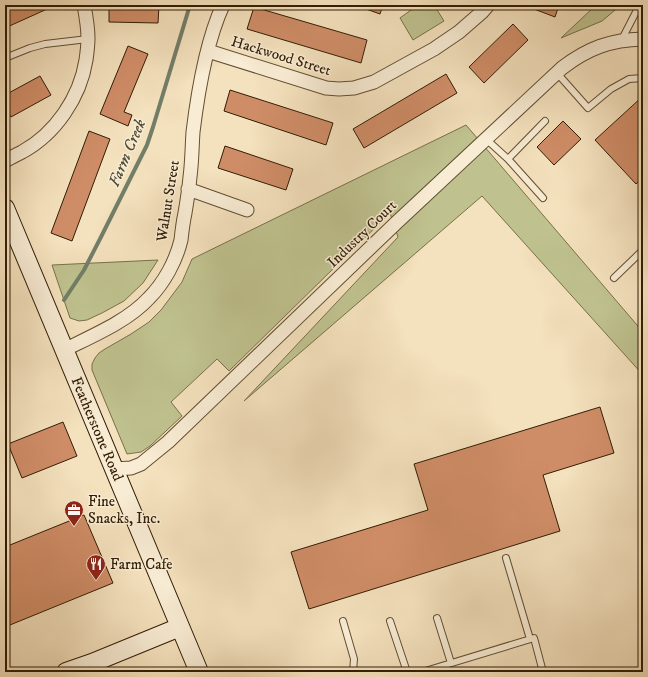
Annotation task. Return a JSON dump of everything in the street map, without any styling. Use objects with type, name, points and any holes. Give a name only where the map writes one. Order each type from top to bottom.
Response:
[{"type":"street","points":[[5,161],[22,152],[39,140],[54,126],[67,109],[76,92],[84,71],[88,39],[84,5]]},
{"type":"street","name":"Walnut Street","points":[[64,350],[124,319],[140,307],[160,286],[174,260],[180,242],[190,176],[198,95],[208,51],[217,19],[223,5]]},
{"type":"street","name":"Hackwood Street","points":[[208,51],[326,88],[354,88],[374,82],[434,49],[459,32],[488,5]]},
{"type":"street","name":"Industry Court","points":[[114,469],[131,468],[141,464],[168,442],[391,228],[557,73],[574,59],[604,44],[643,39]]},
{"type":"street","points":[[188,189],[247,210]]},
{"type":"street","name":"Featherstone Road","points":[[5,208],[199,672]]},
{"type":"street","points":[[66,672],[180,627]]},
{"type":"lane","points":[[621,41],[641,5]]},
{"type":"lane","points":[[5,58],[45,44],[88,39]]},
{"type":"lane","points":[[557,73],[588,108],[611,89],[629,79],[643,78]]},
{"type":"lane","points":[[508,159],[546,121]]},
{"type":"lane","points":[[486,139],[508,159],[543,198]]},
{"type":"lane","points":[[614,278],[643,250]]},
{"type":"lane","points":[[506,558],[530,639]]},
{"type":"lane","points":[[437,618],[451,663]]},
{"type":"lane","points":[[343,621],[354,659],[352,672]]},
{"type":"lane","points":[[390,621],[407,672]]},
{"type":"lane","points":[[422,672],[534,638],[542,672]]},
{"type":"green space","points":[[418,5],[434,5],[444,21],[413,40],[400,18]]},
{"type":"green space","points":[[596,5],[621,5],[602,21],[561,38]]},
{"type":"green space","points":[[466,125],[643,332],[643,375],[482,196],[244,401],[398,237],[390,213],[229,371],[217,359],[171,402],[182,416],[150,446],[141,452],[127,454],[92,370],[92,364],[99,353],[149,322],[161,310],[182,282],[192,259]]},
{"type":"green space","points":[[158,260],[143,283],[124,301],[87,320],[79,321],[70,318],[52,265]]},
{"type":"building","points":[[5,5],[56,5],[5,28]]},
{"type":"building","points":[[109,5],[159,5],[158,23],[109,22]]},
{"type":"building","points":[[355,5],[383,5],[380,14]]},
{"type":"building","points":[[536,5],[559,5],[555,17],[534,9]]},
{"type":"building","points":[[254,7],[367,40],[361,63],[247,29]]},
{"type":"building","points":[[513,24],[528,40],[484,83],[469,67]]},
{"type":"building","points":[[128,46],[148,54],[124,112],[132,115],[128,126],[100,114]]},
{"type":"building","points":[[446,74],[457,93],[364,148],[353,129]]},
{"type":"building","points":[[40,76],[51,95],[11,117],[5,106],[5,95]]},
{"type":"building","points":[[230,90],[333,123],[326,145],[224,111]]},
{"type":"building","points":[[643,96],[643,177],[636,184],[595,140]]},
{"type":"building","points":[[563,121],[581,139],[554,165],[537,147]]},
{"type":"building","points":[[89,131],[110,139],[72,241],[51,233]]},
{"type":"building","points":[[225,146],[293,169],[286,190],[218,168]]},
{"type":"building","points":[[600,407],[614,453],[543,475],[560,531],[309,609],[291,552],[428,510],[414,464]]},
{"type":"building","points":[[63,422],[77,456],[22,478],[8,444]]},
{"type":"building","points":[[84,515],[113,583],[5,627],[5,547]]},
{"type":"waterway","name":"Farm Creek","points":[[64,300],[84,270],[147,145],[190,5]]},
{"type":"place","name":"Fine Snacks, Inc.","points":[[74,527]]},
{"type":"place","name":"Farm Cafe","points":[[96,581]]}]
